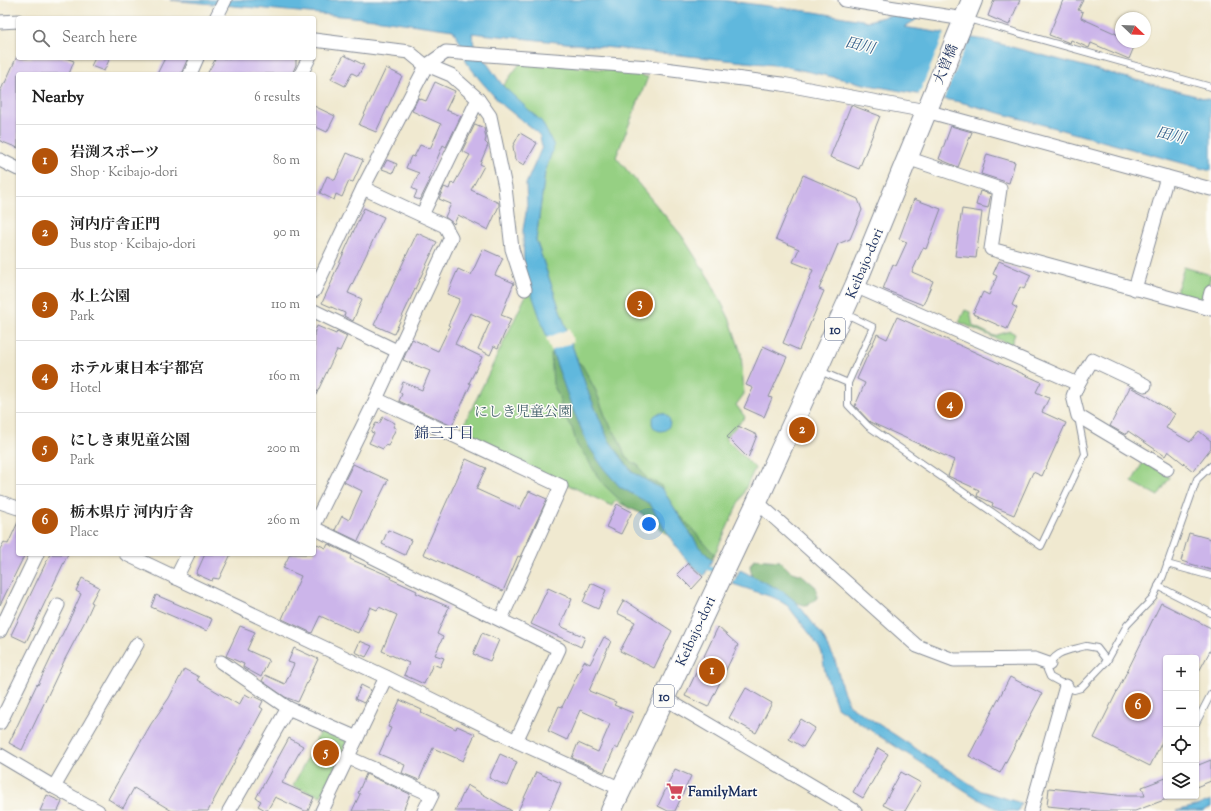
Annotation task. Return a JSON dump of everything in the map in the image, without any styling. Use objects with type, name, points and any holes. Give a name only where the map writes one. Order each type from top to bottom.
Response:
[{"type":"main road","name":"10","points":[[962,24],[972,0]]},
{"type":"main road","name":"大曽橋","points":[[928,105],[962,24]]},
{"type":"main road","name":"Keibajo-dori","points":[[611,811],[757,502],[855,286],[928,105]]},
{"type":"street","points":[[217,16],[225,0]]},
{"type":"street","points":[[845,0],[962,24]]},
{"type":"street","points":[[1,23],[16,21]]},
{"type":"street","points":[[316,43],[409,52],[427,65],[451,75],[478,99],[490,116],[505,187],[512,249],[525,289]]},
{"type":"street","points":[[316,287],[363,188],[427,65],[446,52],[649,66],[928,105],[1211,189]]},
{"type":"street","points":[[191,72],[196,60]]},
{"type":"street","points":[[302,72],[308,60]]},
{"type":"street","points":[[422,215],[478,99]]},
{"type":"street","points":[[907,158],[1000,188],[991,249],[1209,309],[1211,292]]},
{"type":"street","points":[[0,160],[16,168]]},
{"type":"street","points":[[1136,288],[1167,177]]},
{"type":"street","points":[[316,523],[376,399],[451,237],[445,226],[363,188]]},
{"type":"street","points":[[855,286],[1078,384]]},
{"type":"street","points":[[316,312],[397,351]]},
{"type":"street","points":[[1145,385],[1092,360],[1073,396],[1078,416],[1167,469]]},
{"type":"street","points":[[376,399],[561,486],[501,619]]},
{"type":"street","points":[[0,502],[16,507]]},
{"type":"street","points":[[757,502],[917,646],[954,660],[1035,659],[1049,664]]},
{"type":"street","points":[[316,528],[559,649],[516,741]]},
{"type":"street","points":[[0,632],[36,556]]},
{"type":"street","points":[[130,556],[386,677],[516,741],[621,789]]},
{"type":"street","points":[[176,578],[187,556]]},
{"type":"street","points":[[0,723],[58,605]]},
{"type":"street","points":[[54,787],[138,644]]},
{"type":"street","points":[[222,662],[288,708],[356,738]]},
{"type":"street","points":[[322,811],[386,677]]},
{"type":"street","points":[[1032,807],[1066,686]]},
{"type":"street","points":[[664,698],[855,811]]},
{"type":"street","points":[[228,811],[288,708]]},
{"type":"street","points":[[0,755],[98,811]]},
{"type":"street","points":[[347,757],[432,795],[424,811]]},
{"type":"lane","points":[[962,24],[1211,87]]},
{"type":"lane","points":[[842,313],[873,327],[848,383],[848,405],[868,426],[1041,546],[1085,454],[1078,416]]},
{"type":"lane","points":[[817,370],[848,383]]},
{"type":"lane","points":[[1107,661],[1097,648],[1086,646],[1056,654],[1047,670],[1050,677],[1074,690],[1082,688],[1107,661],[1127,626],[1153,598],[1167,564],[1197,479],[1211,466]]},
{"type":"lane","points":[[1167,564],[1211,576]]},
{"type":"lane","points":[[1158,586],[1211,613]]},
{"type":"lane","points":[[1199,717],[1211,694]]},
{"type":"green space","points":[[521,62],[619,71],[648,77],[616,157],[682,236],[710,280],[730,320],[741,353],[744,394],[736,405],[745,417],[725,438],[755,468],[712,560],[699,547],[663,490],[632,472],[587,389],[536,240],[545,172],[554,146],[503,86]]},
{"type":"green space","points":[[1184,267],[1211,275],[1205,298],[1201,300],[1176,293]]},
{"type":"green space","name":"にしき児童公園","points":[[530,287],[662,523],[615,501],[612,506],[465,435],[462,429]]},
{"type":"green space","points":[[965,310],[970,312],[973,326],[994,336],[1010,331],[1015,334],[1011,345],[959,322]]},
{"type":"green space","points":[[551,354],[568,354],[582,365],[596,391],[606,418],[618,438],[626,458],[639,466],[649,480],[661,485],[665,498],[714,554],[705,573],[700,573],[686,560],[678,546],[662,530],[641,513],[627,507],[601,482],[577,445],[572,428],[563,415],[559,397],[553,384]]},
{"type":"green space","points":[[1143,462],[1170,477],[1158,496],[1132,482]]},
{"type":"green space","points":[[754,559],[780,561],[790,571],[802,575],[816,587],[817,598],[807,606],[785,597],[771,589],[752,576],[750,566]]},
{"type":"green space","points":[[322,728],[347,741],[321,796],[293,786]]},
{"type":"water","name":"田川","points":[[170,0],[721,0],[814,12],[868,21],[895,14],[919,18],[904,27],[985,40],[1211,100],[1211,171],[960,102],[869,85],[783,66],[472,33],[474,45],[503,86],[542,122],[554,146],[545,172],[536,240],[587,389],[608,439],[632,472],[663,490],[699,547],[712,560],[704,576],[684,557],[650,504],[620,487],[604,469],[588,445],[571,405],[524,272],[523,230],[527,207],[526,184],[542,147],[540,136],[500,103],[480,80],[467,63],[461,44],[453,30],[374,19]]},
{"type":"water","points":[[657,413],[665,413],[670,418],[668,429],[665,431],[657,431],[652,426],[652,418]]},
{"type":"water","points":[[740,570],[784,592],[796,602],[822,635],[835,660],[842,688],[849,705],[981,791],[1021,803],[1018,811],[1001,811],[980,800],[876,734],[837,707],[825,672],[822,653],[813,638],[788,606],[775,598],[733,584]]},
{"type":"water","points":[[1211,800],[1211,807],[1203,811],[1176,811],[1196,806]]},
{"type":"pier","points":[[945,32],[970,36],[943,101],[918,96]]},
{"type":"pier","points":[[569,329],[574,342],[551,351],[546,338]]},
{"type":"building","points":[[994,0],[1020,0],[1009,25],[988,16]]},
{"type":"building","points":[[1063,0],[1083,0],[1078,10],[1083,12],[1081,18],[1115,33],[1115,48],[1134,48],[1129,59],[1091,43],[1089,48],[1071,40],[1070,43],[1049,35]]},
{"type":"building","points":[[344,55],[364,65],[358,76],[352,73],[345,86],[331,79]]},
{"type":"building","points":[[16,58],[16,60],[74,61],[70,72],[16,72],[16,147],[0,141],[0,92]]},
{"type":"building","points":[[94,60],[109,60],[104,71],[91,66]]},
{"type":"building","points":[[164,60],[187,60],[182,72],[158,72]]},
{"type":"building","points":[[215,60],[296,60],[296,65],[293,72],[208,72]]},
{"type":"building","points":[[386,68],[402,76],[376,132],[359,125]]},
{"type":"building","points":[[435,82],[455,91],[446,110],[461,116],[446,147],[443,145],[428,180],[430,180],[420,200],[414,198],[417,191],[412,188],[419,173],[406,168],[411,156],[414,157],[420,145],[430,149],[441,124],[412,111],[418,98],[426,101]]},
{"type":"building","points":[[851,105],[880,116],[859,169],[830,157]]},
{"type":"building","points":[[316,107],[335,116],[327,132],[316,127]]},
{"type":"building","points":[[475,124],[484,128],[486,138],[485,142],[488,145],[480,164],[484,166],[471,190],[499,203],[488,230],[458,215],[454,224],[445,217],[451,204],[439,199],[444,187],[449,189],[451,183],[454,184],[470,155],[462,151]]},
{"type":"building","points":[[951,126],[972,132],[958,167],[939,159]]},
{"type":"building","points":[[520,133],[537,143],[524,165],[515,160],[513,146]]},
{"type":"building","points":[[347,153],[363,160],[353,182],[349,181],[342,197],[336,194],[334,200],[320,193],[327,176],[335,180]]},
{"type":"building","points":[[987,154],[1015,162],[1009,183],[981,174]]},
{"type":"building","points":[[387,160],[397,164],[393,173],[382,169]]},
{"type":"building","points":[[803,175],[858,199],[862,210],[850,239],[838,244],[819,289],[824,291],[799,350],[783,343],[813,270],[793,262],[799,249],[776,239]]},
{"type":"building","points":[[980,191],[991,194],[988,208],[976,205]]},
{"type":"building","points":[[914,199],[941,209],[926,249],[923,248],[912,272],[933,281],[923,305],[883,289],[893,264],[896,266],[907,242],[899,239]]},
{"type":"building","points":[[364,208],[384,217],[348,293],[362,299],[353,321],[344,316],[345,313],[322,303]]},
{"type":"building","points":[[962,209],[982,212],[976,258],[955,256]]},
{"type":"building","points":[[417,233],[437,242],[394,334],[374,325]]},
{"type":"building","points":[[483,249],[503,258],[495,275],[514,283],[501,315],[511,319],[498,348],[494,346],[490,355],[478,349],[490,322],[470,313],[455,344],[482,357],[469,383],[471,384],[452,426],[399,401],[402,394],[399,392],[403,382],[422,390],[430,371],[403,360],[412,339],[438,351],[450,326],[448,325],[460,299],[447,294],[458,269],[471,275]]},
{"type":"building","points":[[999,261],[1031,275],[1024,289],[1020,287],[1012,305],[1017,308],[1007,329],[973,314],[983,292],[989,295],[997,276],[993,274]]},
{"type":"building","points":[[897,317],[1041,382],[1036,392],[1049,398],[1042,412],[1066,423],[1042,476],[1033,472],[1014,515],[992,506],[993,503],[977,496],[979,490],[948,476],[954,460],[870,422],[855,406],[865,383],[857,379],[877,334],[887,339]]},
{"type":"building","points":[[317,326],[336,334],[337,331],[347,336],[340,351],[337,350],[316,395]]},
{"type":"building","points":[[763,346],[787,357],[769,397],[772,398],[764,417],[744,408],[753,388],[746,385]]},
{"type":"building","points":[[1130,387],[1149,397],[1175,414],[1166,428],[1190,442],[1199,431],[1211,441],[1211,448],[1193,471],[1168,451],[1165,456],[1128,431],[1126,435],[1110,426]]},
{"type":"building","points":[[383,417],[395,423],[393,427],[396,428],[388,446],[385,445],[383,449],[369,443],[374,433],[371,432],[376,423],[379,424]]},
{"type":"building","points":[[738,426],[757,435],[748,458],[727,437]]},
{"type":"building","points":[[466,459],[486,468],[476,489],[520,509],[529,491],[547,499],[520,557],[518,556],[503,591],[423,554]]},
{"type":"building","points":[[353,464],[388,480],[358,541],[335,530],[342,516],[349,520],[362,491],[344,482]]},
{"type":"building","points":[[617,504],[632,512],[621,534],[606,527]]},
{"type":"building","points":[[16,526],[16,556],[24,556],[0,605],[0,549],[4,542],[8,544]]},
{"type":"building","points":[[388,530],[411,540],[405,555],[382,544]]},
{"type":"building","points":[[1189,533],[1211,539],[1211,570],[1181,561]]},
{"type":"building","points":[[317,544],[326,548],[328,544],[351,555],[350,559],[392,577],[391,579],[417,591],[416,593],[449,607],[437,634],[443,637],[435,655],[444,658],[440,667],[433,664],[424,684],[404,675],[409,663],[382,651],[397,615],[379,607],[377,610],[370,607],[358,633],[320,616],[312,633],[282,619],[301,576],[283,568],[289,556],[316,556]]},
{"type":"building","points":[[49,556],[67,556],[26,642],[11,635]]},
{"type":"building","points":[[204,556],[230,556],[219,579],[213,578],[212,581],[196,574]]},
{"type":"building","points":[[688,563],[703,577],[692,589],[677,574]]},
{"type":"building","points":[[82,578],[99,587],[91,602],[93,603],[84,623],[65,659],[22,750],[9,743],[81,594],[76,591]]},
{"type":"building","points":[[591,583],[606,590],[598,609],[583,602]]},
{"type":"building","points":[[548,588],[572,599],[560,626],[585,637],[581,647],[531,624]]},
{"type":"building","points":[[156,595],[212,619],[207,631],[151,607]]},
{"type":"building","points":[[624,600],[672,631],[654,668],[620,651],[635,622],[617,613]]},
{"type":"building","points":[[1161,603],[1211,628],[1211,649],[1199,671],[1199,655],[1163,655],[1163,740],[1150,766],[1094,738]]},
{"type":"building","points":[[240,626],[255,632],[247,650],[269,660],[261,677],[243,667],[244,664],[226,656]]},
{"type":"building","points":[[718,627],[738,645],[708,707],[685,696]]},
{"type":"building","points":[[482,633],[499,640],[490,661],[473,654]]},
{"type":"building","points":[[604,637],[611,641],[589,691],[616,702],[614,705],[633,713],[618,749],[615,747],[604,772],[572,758],[578,743],[598,752],[610,724],[580,710],[567,740],[548,731],[559,706],[562,707],[584,661],[590,664]]},
{"type":"building","points":[[360,641],[372,646],[366,657],[355,652]]},
{"type":"building","points":[[294,648],[318,659],[298,702],[285,697],[262,681],[265,675],[285,684],[294,664],[288,662]]},
{"type":"building","points":[[184,669],[199,677],[197,680],[239,705],[245,694],[263,701],[260,707],[263,709],[208,811],[172,811],[134,788],[123,808],[108,799],[151,724],[169,698]]},
{"type":"building","points":[[1010,677],[1042,694],[1000,773],[969,756]]},
{"type":"building","points":[[361,685],[371,690],[364,703],[355,699]]},
{"type":"building","points":[[746,688],[772,703],[756,733],[729,718]]},
{"type":"building","points":[[400,700],[422,710],[421,713],[456,729],[457,726],[475,734],[463,761],[433,748],[419,780],[402,773],[405,765],[379,754],[391,728],[388,727]]},
{"type":"building","points":[[801,719],[815,728],[803,747],[789,739]]},
{"type":"building","points":[[289,738],[303,746],[282,783],[314,797],[308,811],[275,797],[267,811],[258,806],[261,801],[256,798]]},
{"type":"building","points":[[878,748],[888,754],[863,798],[853,792]]},
{"type":"building","points":[[500,754],[517,762],[507,786],[489,778]]},
{"type":"building","points":[[1211,760],[1211,781],[1199,786],[1199,765]]},
{"type":"building","name":"FamilyMart","points":[[675,769],[691,776],[675,811],[668,811],[658,806]]},
{"type":"building","points":[[536,772],[561,783],[549,811],[518,811]]},
{"type":"building","points":[[901,772],[921,783],[905,811],[895,811],[883,805]]},
{"type":"building","points":[[366,774],[410,794],[403,811],[352,811],[360,794],[358,793]]},
{"type":"building","points":[[1163,779],[1163,799],[1167,799],[1135,811],[1098,811],[1047,806],[1049,788],[1127,796],[1145,796],[1142,787]]},
{"type":"building","points":[[467,785],[512,811],[455,811]]},
{"type":"building","points":[[47,795],[62,802],[58,811],[40,811]]},
{"type":"waterway","points":[[705,565],[708,568],[719,572]]},
{"type":"place","name":"水上公園","points":[[640,304]]},
{"type":"place","name":"ホテル東日本宇都宮","points":[[950,405]]},
{"type":"place","name":"河内庁舎正門","points":[[802,430]]},
{"type":"place","name":"岩渕スポーツ","points":[[712,671]]},
{"type":"place","name":"栃木県庁 河内庁舎","points":[[1138,706]]},
{"type":"place","name":"にしき東児童公園","points":[[326,753]]},
{"type":"place","name":"FamilyMart","points":[[675,791]]},
{"type":"district","name":"錦三丁目","points":[[444,433]]}]
